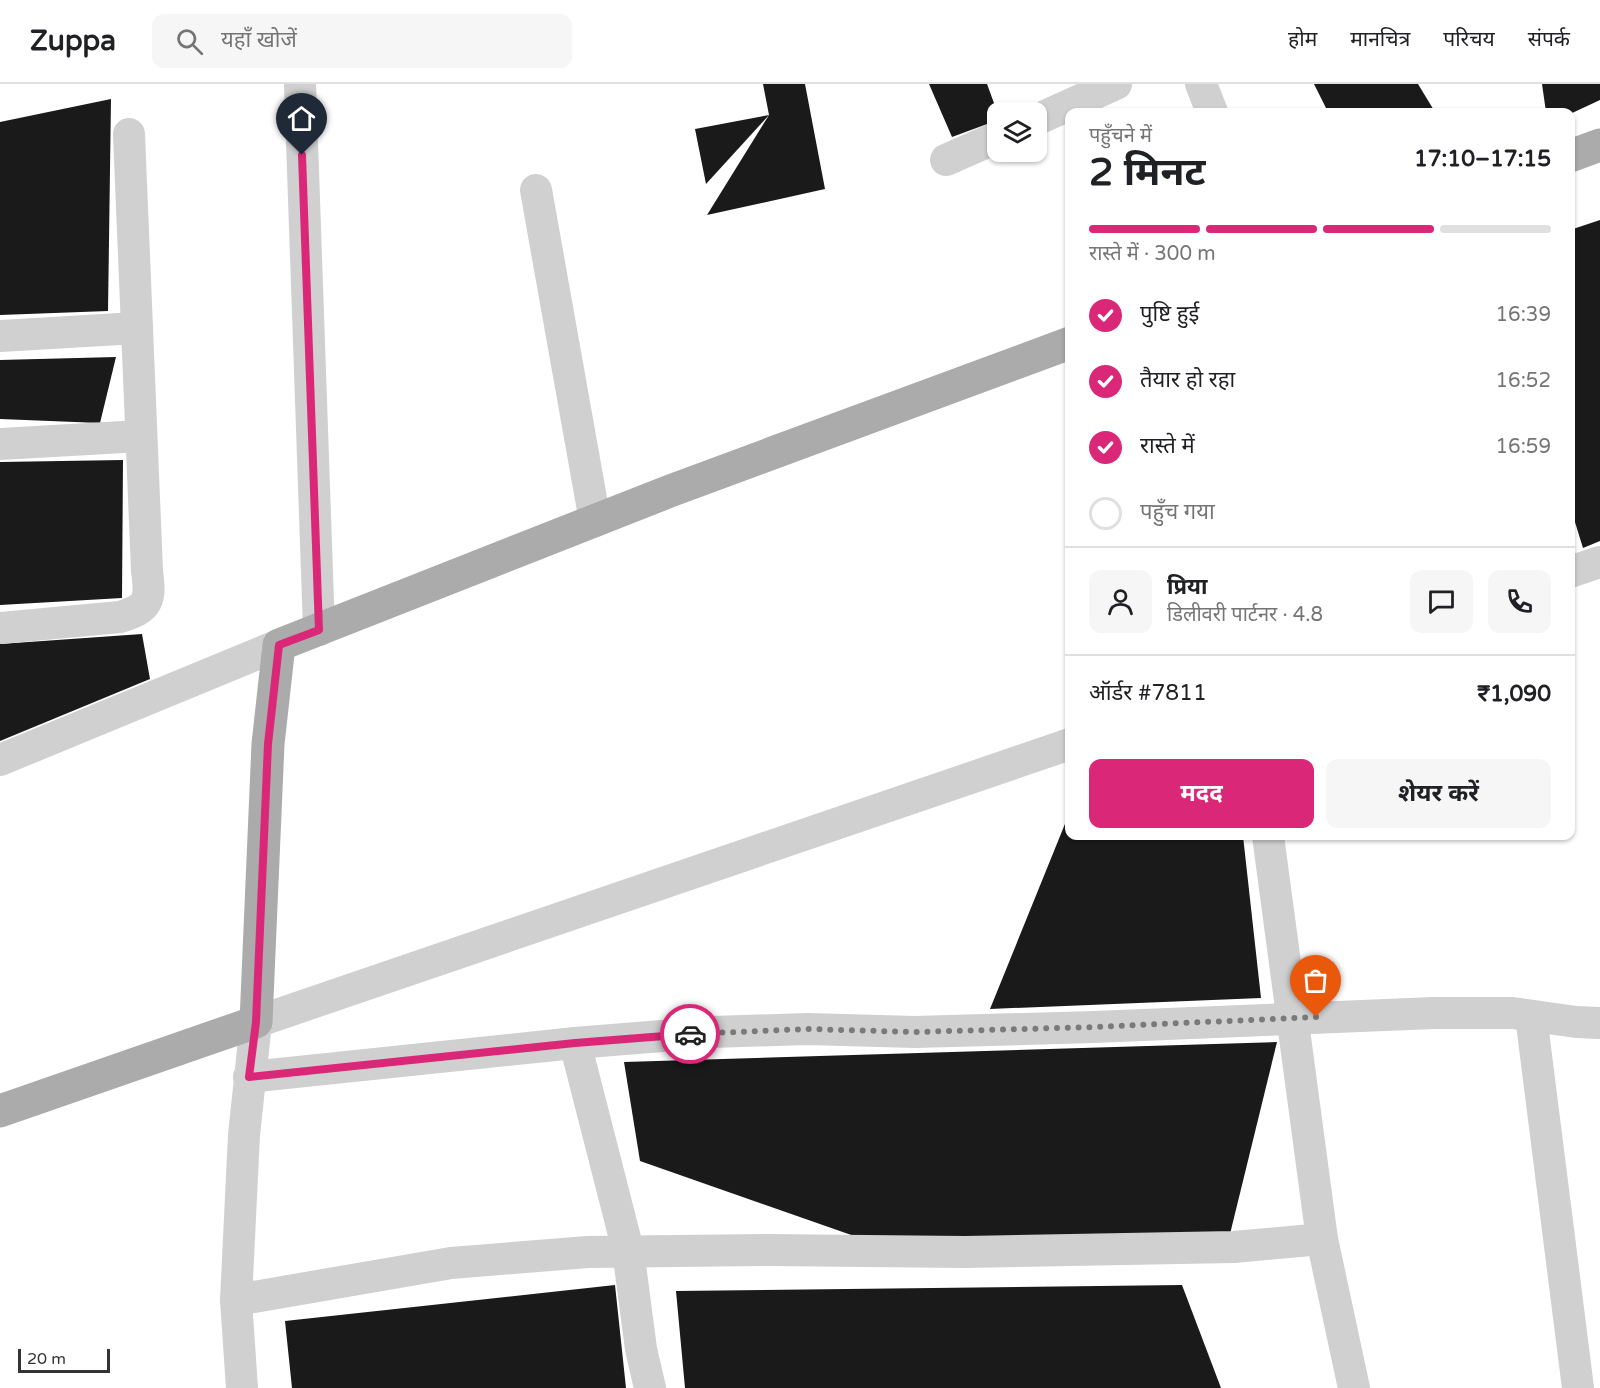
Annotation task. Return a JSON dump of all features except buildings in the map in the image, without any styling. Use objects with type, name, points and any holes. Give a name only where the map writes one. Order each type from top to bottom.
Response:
[{"type":"main road","points":[[1575,154],[1600,145]]},
{"type":"main road","points":[[0,1112],[256,1022],[268,744],[279,645],[595,521],[1065,345]]},
{"type":"street","points":[[300,84],[319,630]]},
{"type":"street","points":[[1047,115],[1116,84]]},
{"type":"street","points":[[1201,84],[1210,108]]},
{"type":"street","points":[[0,628],[120,617],[139,611],[146,602],[149,586],[129,134]]},
{"type":"street","points":[[946,160],[987,142]]},
{"type":"street","points":[[536,190],[595,521]]},
{"type":"street","points":[[0,336],[137,328]]},
{"type":"street","points":[[0,444],[141,436]]},
{"type":"street","points":[[1575,570],[1600,562]]},
{"type":"street","points":[[0,760],[279,645]]},
{"type":"street","points":[[242,1388],[236,1300],[240,1182],[256,1022],[1065,746]]},
{"type":"street","points":[[1269,840],[1322,1239],[1354,1388]]},
{"type":"street","points":[[249,1077],[575,1043],[712,1032],[807,1029],[915,1032],[1434,1013],[1513,1013],[1600,1023]]},
{"type":"street","points":[[1531,1016],[1578,1388]]},
{"type":"street","points":[[575,1043],[628,1250],[641,1349],[650,1388]]},
{"type":"street","points":[[236,1300],[451,1263],[628,1250],[965,1252],[1234,1247],[1322,1239]]},
{"type":"way so far","points":[[690,1034],[807,1029],[915,1032],[1316,1017]]},
{"type":"route","points":[[302,155],[319,630],[279,645],[268,744],[256,1022],[249,1077],[575,1043],[690,1034]]}]
